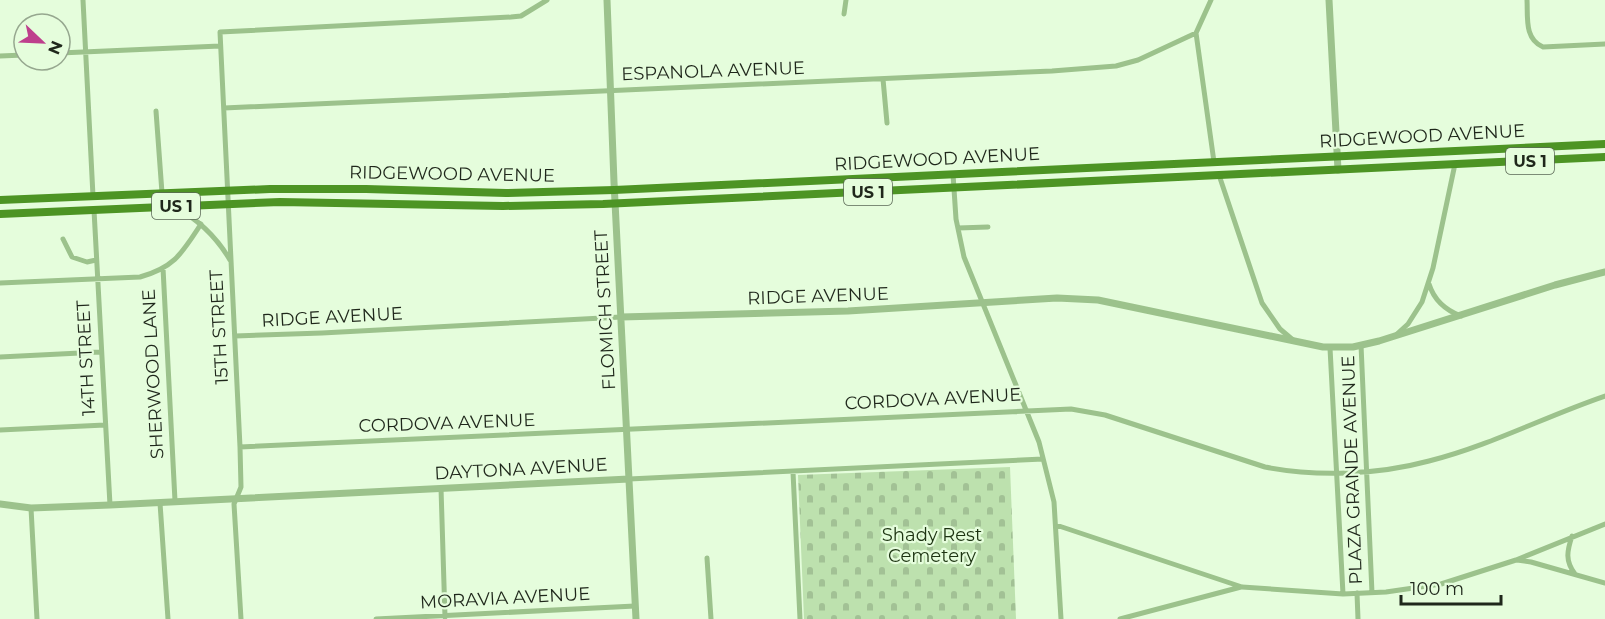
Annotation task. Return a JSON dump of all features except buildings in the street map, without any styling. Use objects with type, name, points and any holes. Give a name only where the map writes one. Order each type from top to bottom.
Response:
[{"type":"main road","name":"RIDGEWOOD AVENUE","points":[[228,190],[368,189],[506,193],[615,190],[1605,144]]},
{"type":"main road","points":[[1564,159],[1580,145]]},
{"type":"main road","name":"RIDGEWOOD AVENUE","points":[[228,204],[280,202],[492,206],[615,203],[1605,157]]},
{"type":"main road","name":"US 1","points":[[0,200],[228,190]]},
{"type":"main road","points":[[94,210],[99,202],[116,195]]},
{"type":"main road","points":[[72,211],[93,196]]},
{"type":"main road","name":"US 1","points":[[0,214],[228,204]]},
{"type":"street","points":[[83,0],[93,196]]},
{"type":"street","name":"15TH STREET","points":[[241,619],[234,504],[241,487],[240,447],[220,32],[511,17],[521,16],[547,0]]},
{"type":"street","name":"FLOMICH STREET","points":[[607,0],[636,619]]},
{"type":"street","points":[[844,14],[846,0]]},
{"type":"street","points":[[1211,0],[1196,33],[1214,162]]},
{"type":"street","points":[[1329,0],[1338,170]]},
{"type":"street","points":[[1527,0],[1529,36],[1534,44],[1542,47],[1605,44]]},
{"type":"street","name":"ESPANOLA AVENUE","points":[[224,108],[1052,71],[1116,66],[1138,60],[1196,33]]},
{"type":"street","points":[[72,53],[220,46]]},
{"type":"street","points":[[883,79],[887,123]]},
{"type":"street","points":[[156,111],[162,193]]},
{"type":"street","points":[[1396,336],[1415,314],[1429,282],[1455,164]]},
{"type":"street","points":[[953,174],[958,228],[964,257],[1039,442],[1054,502],[1061,619]]},
{"type":"street","points":[[1219,175],[1262,303],[1280,329],[1293,340]]},
{"type":"street","points":[[174,206],[213,235],[231,263]]},
{"type":"street","name":"14TH STREET","points":[[94,210],[110,505]]},
{"type":"street","name":"SHERWOOD LANE","points":[[175,501],[163,268],[176,259],[201,224]]},
{"type":"street","points":[[958,228],[988,227]]},
{"type":"street","points":[[63,238],[72,257],[87,262],[96,261]]},
{"type":"street","points":[[0,283],[140,277],[163,268]]},
{"type":"street","name":"RIDGE AVENUE","points":[[235,336],[621,317],[848,311],[1057,298],[1098,300],[1330,348],[1361,345],[1396,336],[1555,285],[1605,272]]},
{"type":"street","points":[[1429,282],[1432,294],[1438,301],[1446,309],[1462,316]]},
{"type":"street","name":"PLAZA GRANDE AVENUE","points":[[1361,345],[1372,593]]},
{"type":"street","name":"PLAZA GRANDE AVENUE","points":[[1330,348],[1343,594]]},
{"type":"street","points":[[0,357],[100,352]]},
{"type":"street","name":"CORDOVA AVENUE","points":[[240,447],[1071,409],[1105,415],[1265,467],[1290,472],[1337,472],[1397,469],[1460,452],[1605,396]]},
{"type":"street","points":[[0,430],[105,425]]},
{"type":"street","name":"DAYTONA AVENUE","points":[[0,504],[31,508],[160,503],[238,497],[1043,459]]},
{"type":"street","points":[[793,472],[800,619]]},
{"type":"street","points":[[441,488],[445,618]]},
{"type":"street","points":[[160,503],[168,619]]},
{"type":"street","points":[[31,508],[37,619]]},
{"type":"street","points":[[1056,525],[1242,587],[1357,594],[1441,584],[1516,560],[1605,524]]},
{"type":"street","points":[[1572,536],[1567,555],[1568,562],[1576,575]]},
{"type":"street","points":[[707,558],[711,619]]},
{"type":"street","points":[[1516,560],[1531,562],[1605,583]]},
{"type":"street","points":[[1120,619],[1242,587]]},
{"type":"street","name":"PLAZA GRANDE AVENUE","points":[[1357,594],[1358,619]]},
{"type":"street","name":"MORAVIA AVENUE","points":[[376,619],[445,618],[635,606]]},
{"type":"green space","name":"Shady Rest Cemetery","points":[[1010,467],[1016,619],[804,619],[798,475]]}]
